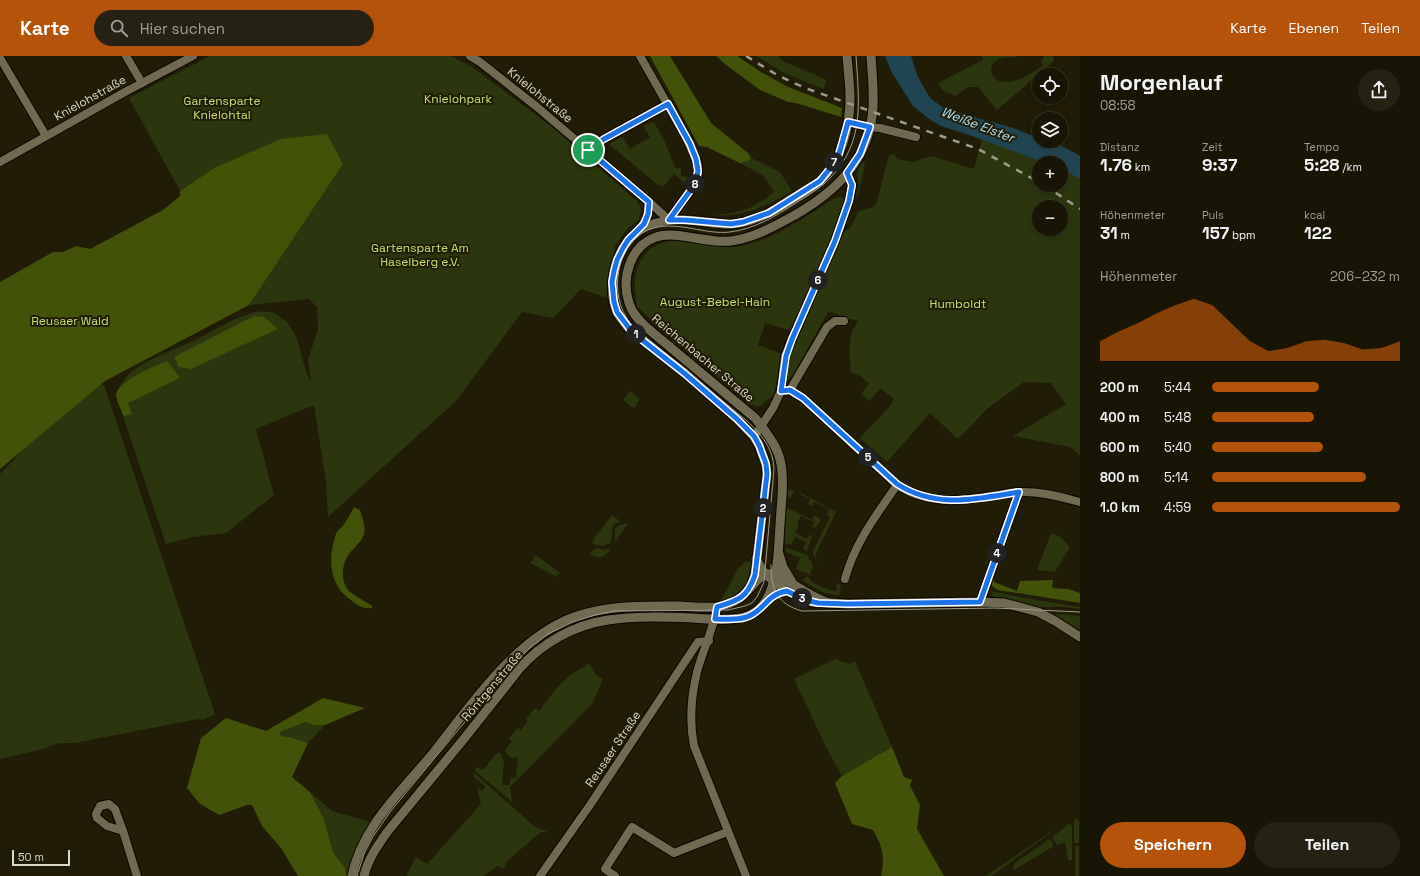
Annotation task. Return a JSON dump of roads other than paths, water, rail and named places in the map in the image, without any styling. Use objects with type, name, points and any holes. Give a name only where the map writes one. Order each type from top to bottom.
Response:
[{"type":"street","points":[[126,56],[142,84]]},
{"type":"street","name":"Knielohstraße","points":[[0,162],[193,56]]},
{"type":"street","name":"Knielohstraße","points":[[470,56],[480,62],[588,150],[669,220]]},
{"type":"street","points":[[640,56],[690,144],[696,159],[698,171],[695,184],[669,220],[667,235]]},
{"type":"street","name":"Reichenbacher Straße","points":[[756,559],[767,474],[766,464],[754,436],[737,419],[684,373],[632,332],[617,312],[614,302],[612,282],[617,260],[623,248],[628,240],[640,229],[652,224],[669,220],[731,224],[743,222],[769,213],[820,181],[839,154],[848,122],[850,97],[847,56]]},
{"type":"street","name":"Reichenbacher Straße","points":[[778,552],[782,490],[781,463],[778,452],[755,418],[646,327],[637,317],[632,310],[627,291],[629,264],[641,246],[655,237],[667,235],[715,241],[730,241],[760,233],[775,227],[807,208],[836,186],[860,154],[870,127],[873,107],[871,56]]},
{"type":"street","points":[[0,58],[46,136]]},
{"type":"street","points":[[588,150],[604,139],[668,104]]},
{"type":"street","points":[[848,122],[916,137]]},
{"type":"street","points":[[754,436],[773,408],[781,388],[786,356],[790,345],[835,241],[851,192],[852,185],[847,173]]},
{"type":"street","points":[[640,229],[647,217],[649,202]]},
{"type":"street","points":[[790,390],[827,326],[835,321],[844,321]]},
{"type":"street","points":[[781,388],[790,390],[803,398],[897,484],[908,492],[920,497],[934,499],[974,499],[1019,492],[1039,493],[1080,502]]},
{"type":"street","points":[[845,579],[854,553],[897,484]]},
{"type":"street","points":[[980,602],[1019,492]]},
{"type":"street","points":[[778,552],[790,587]]},
{"type":"street","name":"Röntgenstraße","points":[[364,876],[374,851],[388,831],[516,673],[544,646],[579,627],[608,620],[663,617],[735,619],[753,614],[765,602],[778,552]]},
{"type":"street","points":[[756,559],[771,577],[790,587],[830,603],[1004,603],[1038,612],[1055,620],[1080,638]]},
{"type":"street","points":[[751,587],[755,575],[756,559]]},
{"type":"street","name":"Röntgenstraße","points":[[352,876],[359,853],[367,836],[387,808],[494,677],[527,645],[546,631],[572,618],[613,607],[717,607],[740,598],[751,587],[771,577]]},
{"type":"street","points":[[765,602],[790,587]]},
{"type":"street","points":[[717,607],[709,641],[698,671],[691,701],[691,731],[694,746],[727,832],[746,876]]},
{"type":"street","name":"Reusaer Straße","points":[[540,876],[590,805],[698,642],[709,641]]},
{"type":"street","points":[[615,876],[605,869],[632,827],[674,853],[727,832]]},
{"type":"street","points":[[123,831],[137,876]]},
{"type":"water","name":"Weiße Elster","points":[[885,56],[911,56],[918,77],[930,98],[945,109],[1010,127],[1032,135],[1032,148],[1065,148],[1070,150],[1080,156],[1080,179],[1068,173],[1068,156],[1032,156],[1032,158],[941,126],[929,119],[913,106],[892,73]]},
{"type":"tram line","points":[[357,876],[364,854],[372,838],[390,812],[507,671],[530,648],[548,634],[573,622],[614,611],[728,610],[752,603],[757,597],[764,582],[774,469],[769,448],[762,437],[747,421],[635,328],[629,321],[621,305],[618,292],[620,265],[625,252],[632,242],[642,233],[654,228],[673,226],[711,232],[730,232],[748,228],[773,217],[809,195],[826,182],[841,165],[854,136],[858,105],[856,56]]},
{"type":"tram line","points":[[771,565],[772,581],[781,600],[793,608],[802,611],[995,608],[1080,612]]},
{"type":"railway","points":[[746,56],[777,75],[805,88],[978,149],[1032,178]]},
{"type":"railway","points":[[1054,192],[1080,209]]},
{"type":"park label","name":"Knielohpark","points":[[458,99]]},
{"type":"park label","name":"Gartensparte Knielohtal","points":[[222,108]]},
{"type":"park label","name":"Gartensparte Am Haselberg e.V.","points":[[420,255]]},
{"type":"park label","name":"August-Bebel-Hain","points":[[715,302]]},
{"type":"park label","name":"Humboldt","points":[[958,304]]},
{"type":"park label","name":"Reusaer Wald","points":[[70,321]]}]
